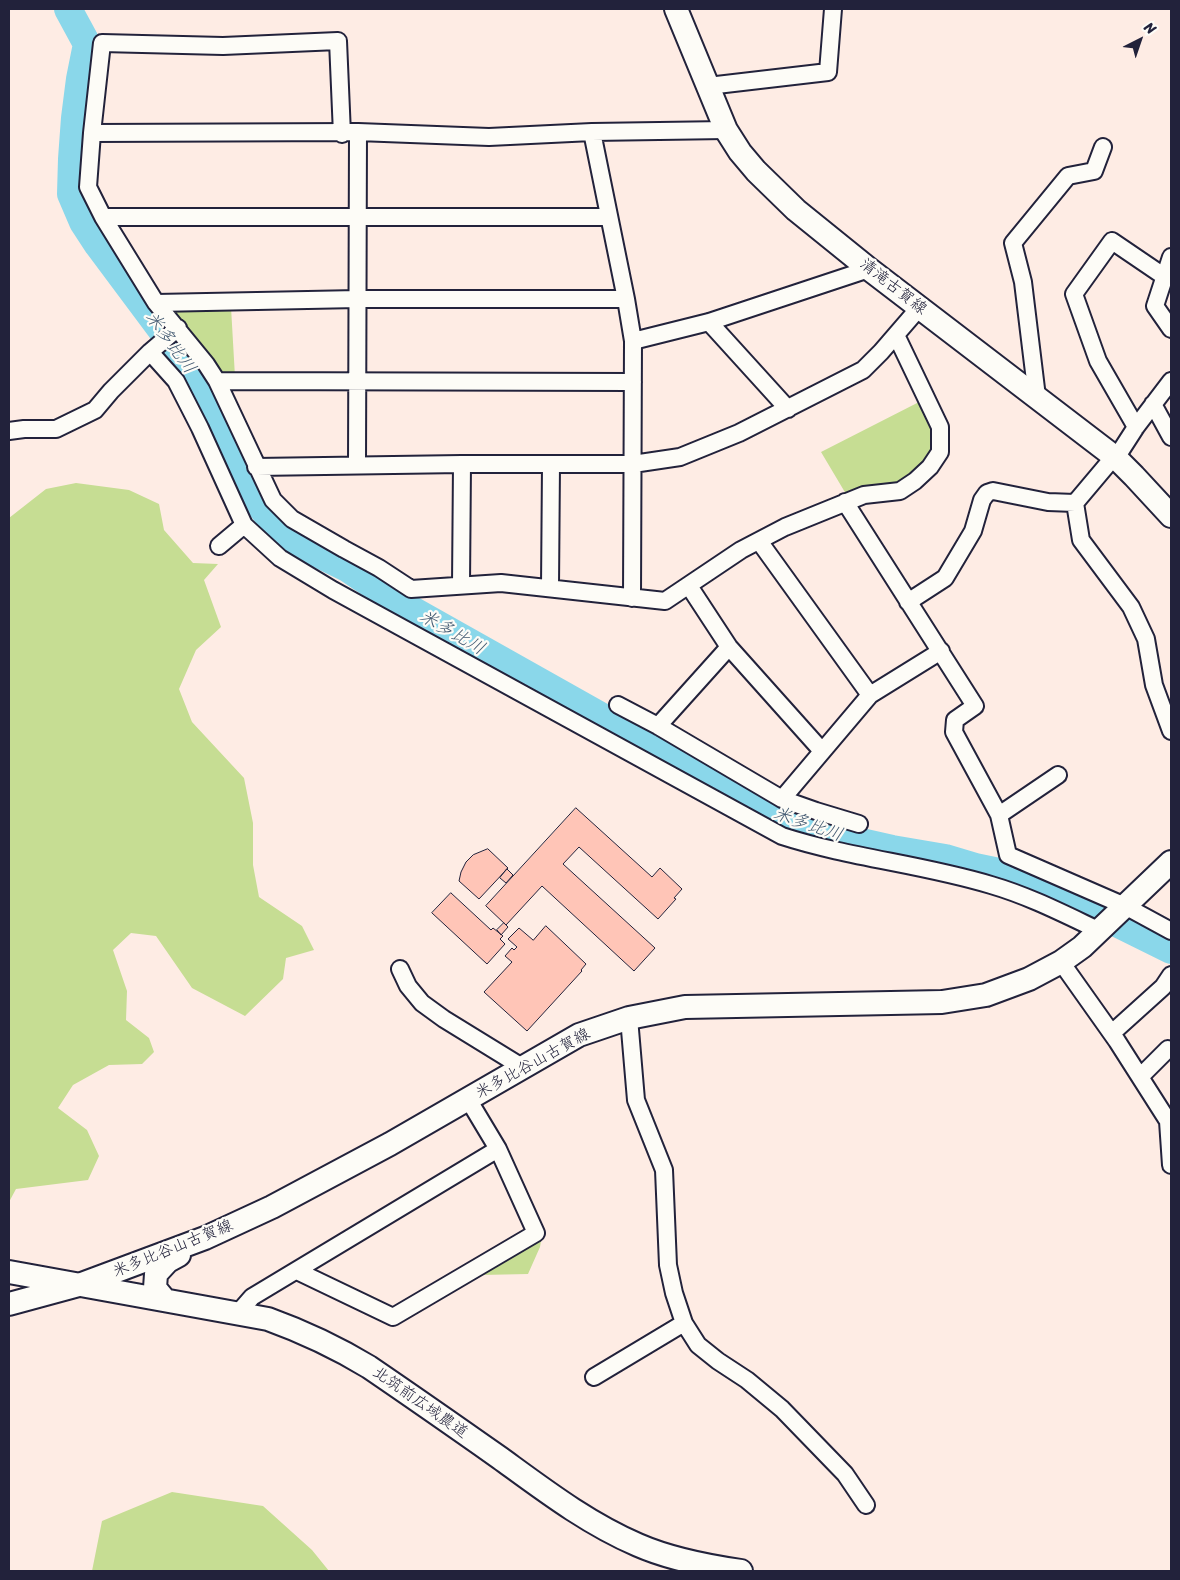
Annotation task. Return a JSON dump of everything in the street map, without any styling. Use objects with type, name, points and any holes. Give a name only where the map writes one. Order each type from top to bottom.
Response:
[{"type":"main road","name":"清滝古賀線","points":[[676,9],[726,130],[740,152],[769,184],[796,210],[919,308],[1116,458],[1171,516]]},
{"type":"main road","name":"米多比谷山古賀線","points":[[9,1304],[79,1285],[205,1238],[272,1207],[390,1144],[579,1036],[629,1018],[685,1007],[942,1002],[986,995],[1030,979],[1082,948],[1171,862]]},
{"type":"main road","points":[[165,1300],[155,1288],[156,1274],[168,1261],[205,1238]]},
{"type":"main road","points":[[9,1272],[79,1285]]},
{"type":"main road","name":"北筑前広域農道","points":[[79,1285],[268,1319],[304,1332],[339,1348],[369,1367],[564,1505],[604,1530],[640,1546],[672,1556],[740,1571]]},
{"type":"street","points":[[708,86],[828,72],[832,9]]},
{"type":"street","points":[[357,465],[358,216],[338,41],[223,46],[102,43],[88,187],[103,217],[156,303],[178,328],[217,381],[273,500],[292,519],[379,568],[411,589],[500,583],[665,601],[741,550],[786,527],[864,495],[900,491],[915,481],[930,466],[940,452],[940,427],[896,335]]},
{"type":"street","points":[[92,133],[350,133],[489,136],[726,130]]},
{"type":"street","points":[[592,132],[633,341],[632,598]]},
{"type":"street","points":[[1037,397],[1023,282],[1013,243],[1068,176],[1094,172],[1103,147]]},
{"type":"street","points":[[103,217],[609,217]]},
{"type":"street","points":[[1136,427],[1098,361],[1074,294],[1112,241],[1165,276]]},
{"type":"street","points":[[1171,257],[1155,306],[1171,329]]},
{"type":"street","points":[[633,341],[709,322],[870,269]]},
{"type":"street","points":[[156,303],[358,299],[626,299]]},
{"type":"street","points":[[256,467],[633,464],[680,457],[739,433],[863,370],[919,308]]},
{"type":"street","points":[[709,322],[788,409]]},
{"type":"street","points":[[9,431],[56,429],[95,410],[150,352],[178,328]]},
{"type":"street","points":[[150,352],[176,381],[200,428],[244,526],[280,558],[333,590],[782,836],[816,847],[992,885],[1043,904],[1100,931]]},
{"type":"street","points":[[217,381],[633,382]]},
{"type":"street","points":[[1171,381],[1136,427],[1116,458],[1107,465],[1075,503],[1081,540],[1131,607],[1146,639],[1154,685],[1171,729]]},
{"type":"street","points":[[1153,404],[1171,437]]},
{"type":"street","points":[[461,585],[462,464]]},
{"type":"street","points":[[550,587],[551,465]]},
{"type":"street","points":[[908,602],[945,578],[973,531],[982,500],[988,493],[993,491],[1048,502],[1075,503]]},
{"type":"street","points":[[845,502],[975,706],[955,720],[954,732],[999,815],[1008,855],[1171,931]]},
{"type":"street","points":[[219,546],[244,526]]},
{"type":"street","points":[[759,541],[870,695]]},
{"type":"street","points":[[689,586],[729,647],[822,751]]},
{"type":"street","points":[[658,726],[729,647]]},
{"type":"street","points":[[782,799],[870,695],[941,651]]},
{"type":"street","points":[[618,704],[782,799],[859,824]]},
{"type":"street","points":[[999,815],[1058,774]]},
{"type":"street","points":[[1061,962],[1112,1033],[1168,1121],[1171,1165]]},
{"type":"street","points":[[400,969],[408,986],[422,1003],[444,1019],[522,1067]]},
{"type":"street","points":[[1112,1033],[1163,987],[1171,975]]},
{"type":"street","points":[[629,1018],[636,1100],[664,1170],[668,1265],[674,1293],[684,1323],[698,1345],[747,1380],[782,1409],[846,1474],[866,1505]]},
{"type":"street","points":[[1140,1077],[1168,1049],[1171,1050]]},
{"type":"street","points":[[297,1271],[393,1317],[536,1233],[498,1149],[468,1099]]},
{"type":"street","points":[[238,1313],[252,1297],[498,1149]]},
{"type":"street","points":[[594,1377],[684,1323]]},
{"type":"green space","points":[[231,307],[235,377],[222,376],[168,310]]},
{"type":"green space","points":[[921,401],[937,434],[934,452],[914,475],[896,487],[846,494],[821,452]]},
{"type":"green space","points":[[76,483],[129,490],[159,504],[164,530],[193,563],[218,564],[204,580],[221,627],[196,650],[179,689],[192,722],[244,778],[253,823],[253,865],[259,897],[302,926],[314,950],[286,958],[283,979],[245,1016],[192,988],[156,936],[131,933],[113,950],[127,991],[126,1020],[149,1038],[154,1052],[142,1064],[109,1065],[73,1085],[58,1108],[87,1130],[99,1156],[88,1180],[16,1189],[9,1202],[9,518],[46,489]]},
{"type":"green space","points":[[542,1236],[540,1247],[528,1274],[481,1275]]},
{"type":"green space","points":[[172,1492],[263,1506],[312,1550],[329,1571],[92,1571],[102,1521]]},
{"type":"building","points":[[576,808],[652,877],[660,868],[682,889],[674,898],[676,899],[658,919],[579,847],[563,864],[655,948],[634,971],[542,886],[506,925],[486,906]]},
{"type":"building","points":[[488,849],[508,868],[479,899],[459,881],[466,862],[473,855]]},
{"type":"building","points":[[507,869],[513,875],[506,883],[500,878]]},
{"type":"building","points":[[451,893],[491,930],[493,928],[503,936],[500,939],[505,944],[487,964],[432,913]]},
{"type":"building","points":[[504,923],[508,927],[501,935],[497,930]]},
{"type":"building","points":[[546,926],[586,964],[582,971],[527,1031],[484,992],[512,962],[505,956],[512,948],[514,950],[517,947],[508,939],[519,928],[533,940]]},
{"type":"waterway","name":"米多比川","points":[[68,9],[87,44],[75,118],[71,194],[83,222],[98,245],[189,367],[229,441],[243,482],[268,516],[292,541],[347,568],[396,601],[753,804],[800,826],[843,838],[945,858],[999,872],[1086,908],[1171,950]]}]
